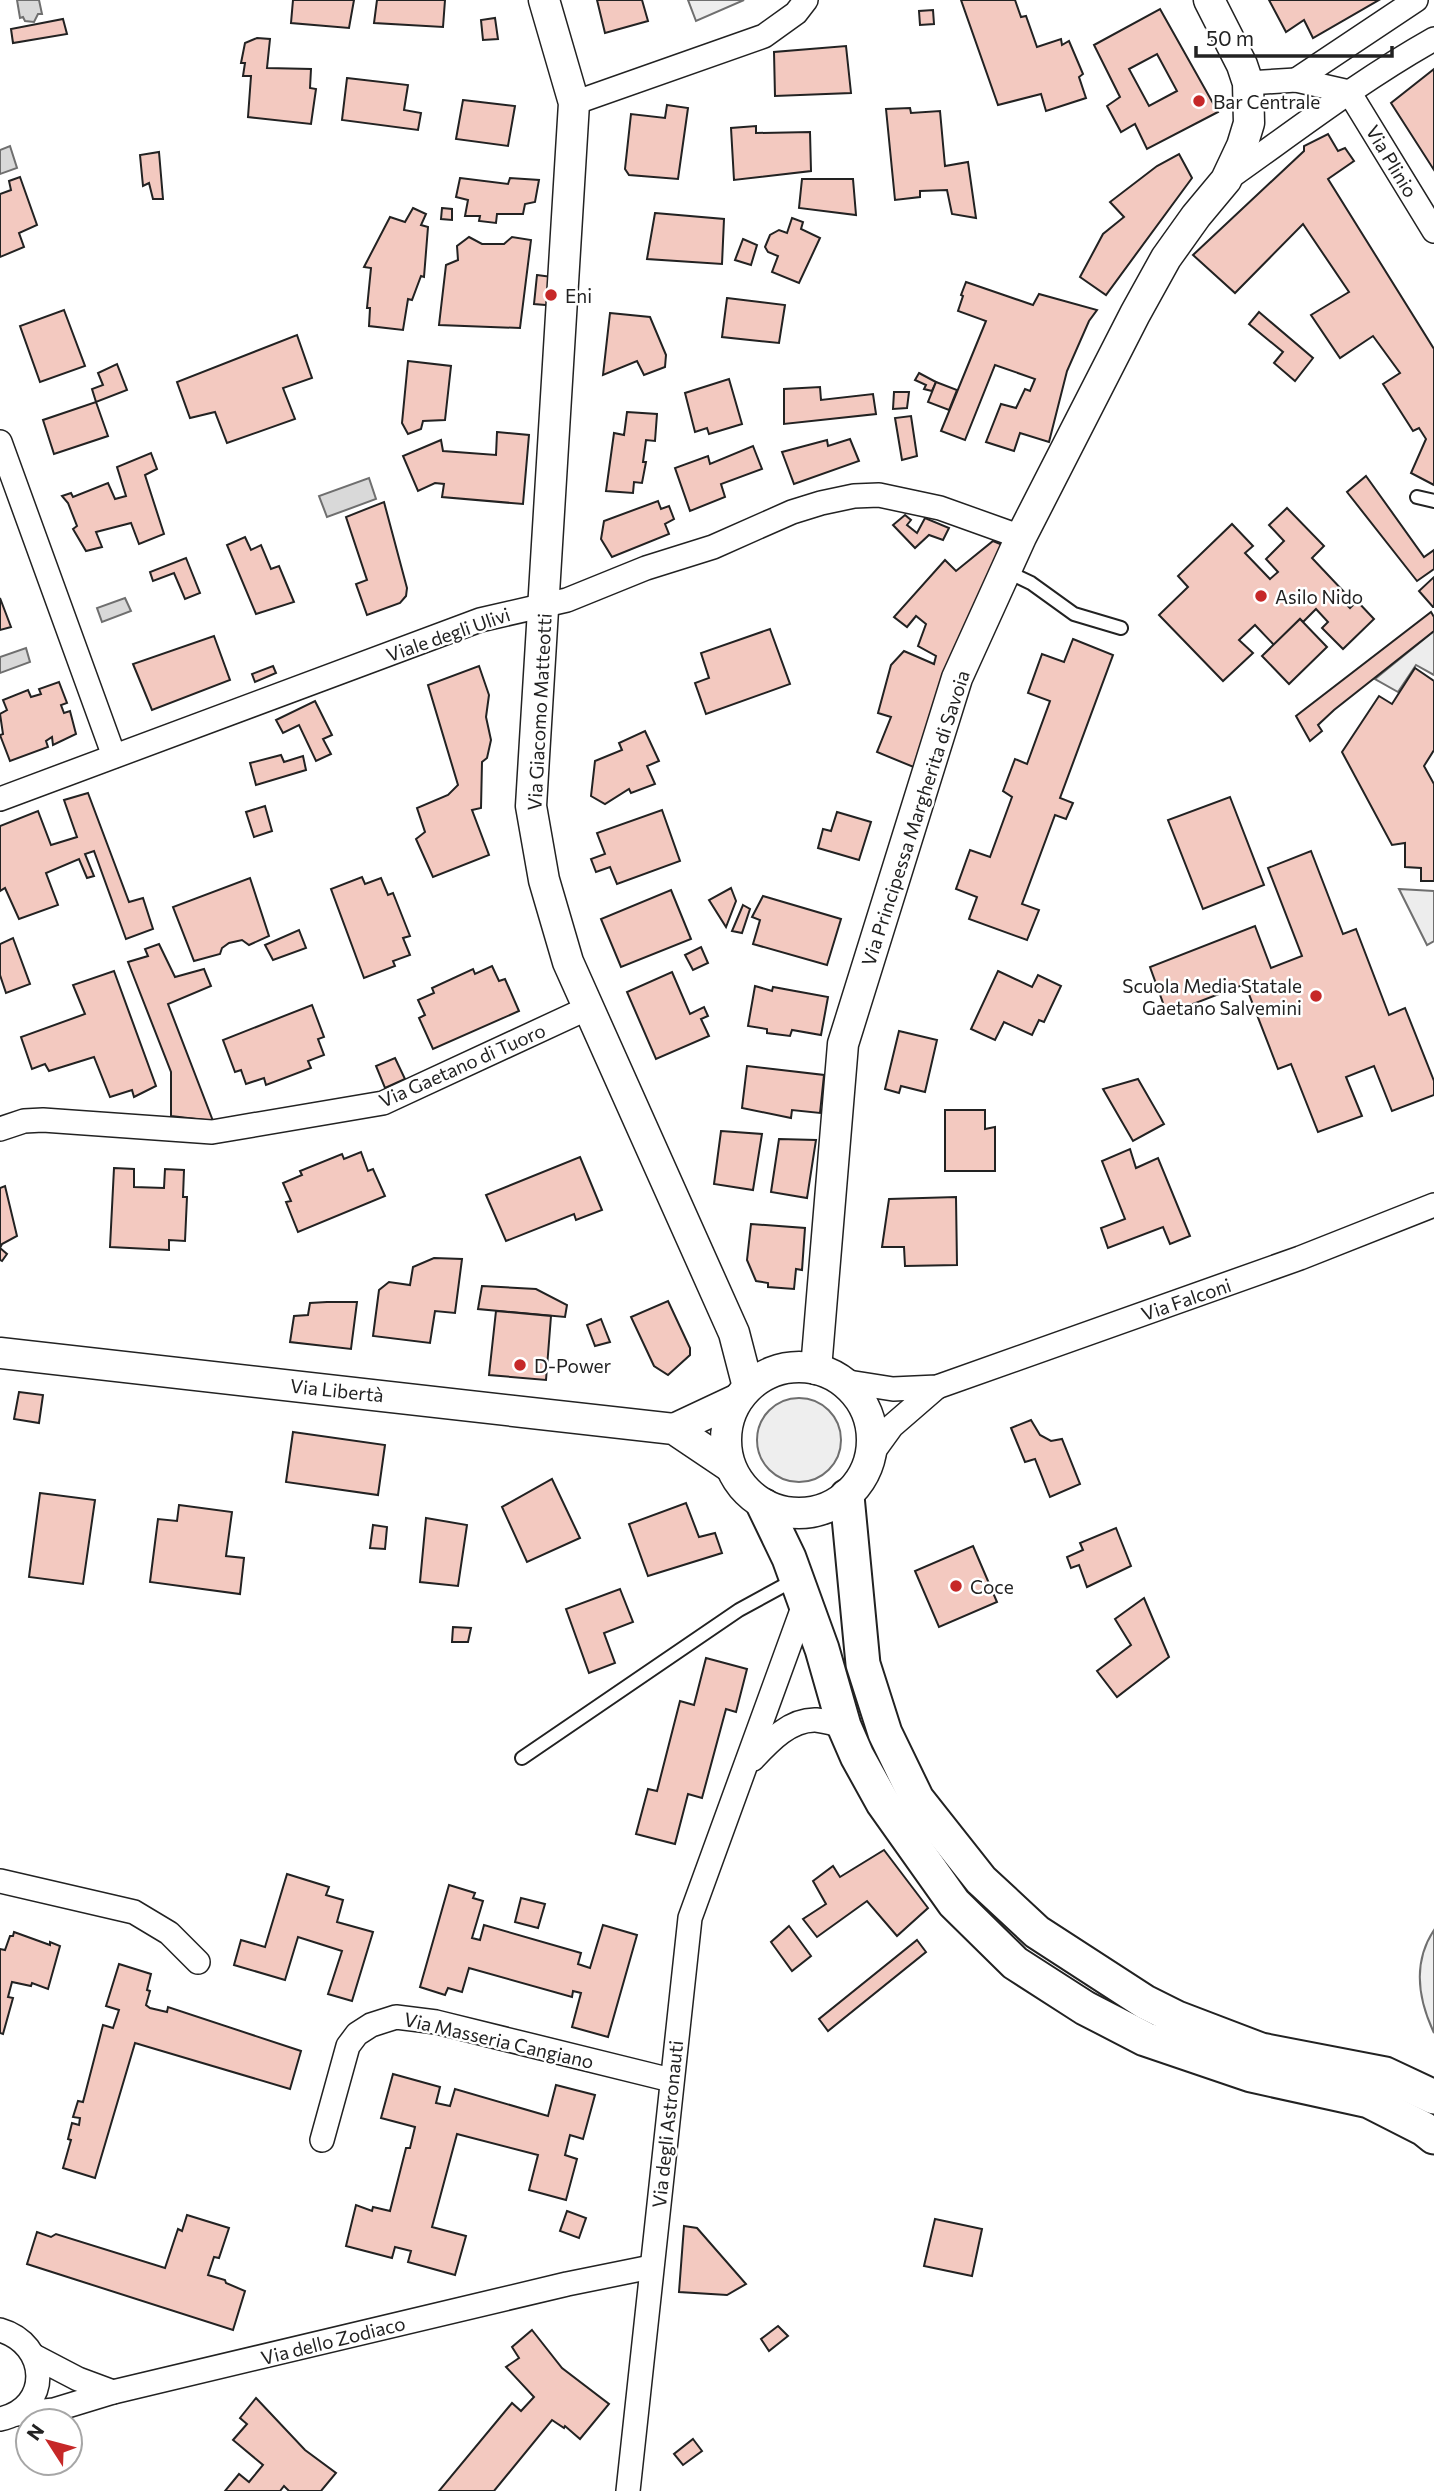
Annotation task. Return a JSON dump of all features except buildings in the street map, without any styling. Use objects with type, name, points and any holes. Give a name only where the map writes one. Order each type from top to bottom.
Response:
[{"type":"main road","points":[[846,1496],[863,1664],[885,1733],[917,1799],[981,1880],[1037,1932],[1145,2002],[1177,2018],[1261,2050],[1385,2074],[1434,2096]]},
{"type":"main road","points":[[764,1506],[789,1558],[822,1649],[844,1726],[857,1756],[883,1803],[954,1903],[1015,1963],[1085,2008],[1145,2039],[1251,2075],[1369,2101],[1434,2137]]},
{"type":"street","name":"Via Giacomo Matteotti","points":[[544,0],[574,103],[531,806],[544,880],[568,962],[734,1332],[743,1393]]},
{"type":"street","points":[[574,103],[764,36],[796,13],[806,0]]},
{"type":"street","name":"Via Principessa Margherita di Savoia","points":[[829,1375],[844,1044],[957,678],[1021,537],[1166,258],[1226,180],[1235,164],[1249,123],[1248,83],[1233,43],[1209,0]]},
{"type":"street","points":[[1296,80],[1416,0]]},
{"type":"street","points":[[1226,180],[1349,92],[1434,39]]},
{"type":"street","points":[[1248,83],[1296,80],[1349,92]]},
{"type":"street","name":"Via Plinio","points":[[1349,92],[1434,231]]},
{"type":"street","points":[[0,442],[114,756]]},
{"type":"street","name":"Viale degli Ulivi","points":[[0,799],[480,620],[545,606],[606,586],[646,568],[713,547],[792,512],[854,496],[879,495],[940,508],[1021,537]]},
{"type":"street","name":"Via Gaetano di Tuoro","points":[[0,1129],[24,1121],[43,1120],[212,1132],[383,1103],[587,1008]]},
{"type":"street","name":"Via Falconi","points":[[829,1375],[893,1390],[937,1387],[1300,1258],[1434,1205]]},
{"type":"street","name":"Via Libertà","points":[[0,1353],[674,1429],[729,1466]]},
{"type":"street","points":[[674,1429],[743,1393],[769,1372],[790,1367],[829,1375],[856,1393],[867,1413],[872,1437],[871,1455],[862,1479],[846,1496],[828,1508],[804,1514],[779,1512],[748,1495],[729,1466],[725,1446],[728,1418],[743,1393]]},
{"type":"street","name":"Via Falconi","points":[[871,1455],[892,1426],[937,1387]]},
{"type":"street","name":"Via degli Astronauti","points":[[628,2491],[690,1918],[746,1766],[801,1591]]},
{"type":"street","name":"Via degli Astronauti","points":[[746,1766],[769,1741],[795,1724],[814,1720],[844,1726]]},
{"type":"street","points":[[0,1881],[134,1912],[169,1933],[198,1962]]},
{"type":"street","name":"Via Masseria Cangiano","points":[[322,2140],[348,2046],[357,2034],[371,2025],[396,2017],[436,2022],[671,2080]]},
{"type":"street","name":"Via dello Zodiaco","points":[[8,2416],[54,2410],[113,2392],[567,2284],[651,2267]]},
{"type":"street","points":[[0,2330],[13,2334],[26,2343],[38,2369],[34,2395],[8,2416]]},
{"type":"street","points":[[34,2356],[78,2379],[113,2392]]},
{"type":"lane","points":[[1417,497],[1434,501]]},
{"type":"lane","points":[[1006,571],[1031,583],[1073,614],[1121,628]]},
{"type":"lane","points":[[522,1758],[739,1610],[801,1591]]},
{"type":"shaded area","points":[[17,0],[39,0],[42,14],[38,14],[34,22],[25,21],[23,17],[20,18]]},
{"type":"shaded area","points":[[688,0],[744,0],[696,21]]},
{"type":"shaded area","points":[[10,146],[17,168],[0,174],[0,150]]},
{"type":"shaded area","points":[[369,478],[376,499],[327,517],[319,496]]},
{"type":"shaded area","points":[[125,598],[131,611],[102,622],[97,608]]},
{"type":"shaded area","points":[[1434,631],[1434,675],[1416,665],[1398,692],[1375,679]]},
{"type":"shaded area","points":[[26,648],[30,662],[0,673],[0,657]]},
{"type":"shaded area","points":[[1399,889],[1434,891],[1434,941],[1427,945]]},
{"type":"shaded area","points":[[799,1398],[815,1401],[829,1410],[838,1424],[841,1440],[838,1456],[829,1470],[815,1479],[799,1482],[783,1479],[769,1470],[760,1456],[757,1440],[760,1424],[769,1410],[783,1401]]},
{"type":"shaded area","points":[[1434,1930],[1434,2033],[1421,1994],[1420,1968],[1422,1955]]},
{"type":"place","name":"Bar Centrale","points":[[1199,101]]},
{"type":"place","name":"Eni","points":[[551,295]]},
{"type":"place","name":"Asilo Nido","points":[[1261,596]]},
{"type":"place","name":"Scuola Media Statale Gaetano Salvemini","points":[[1316,996]]},
{"type":"place","name":"D-Power","points":[[520,1365]]},
{"type":"place","name":"Coce","points":[[956,1586]]}]
